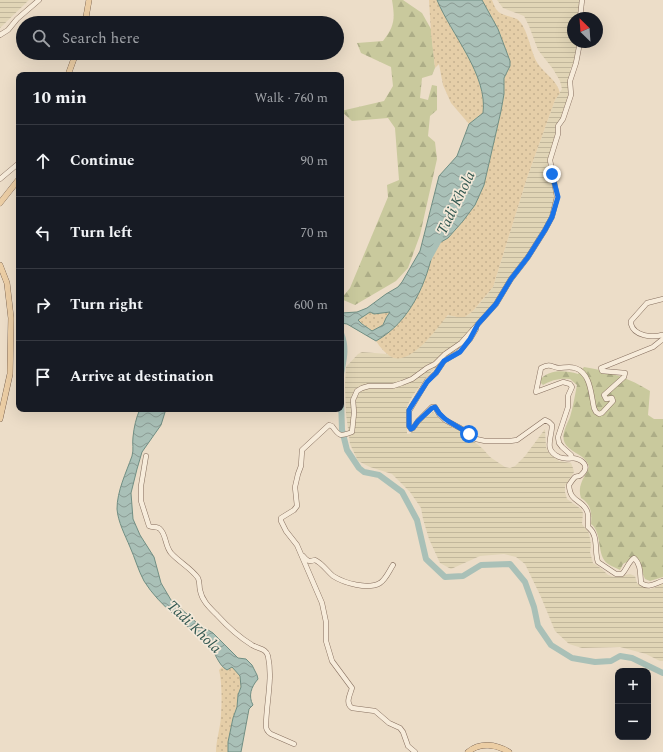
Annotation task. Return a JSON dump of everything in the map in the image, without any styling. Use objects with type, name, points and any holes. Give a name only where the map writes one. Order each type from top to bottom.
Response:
[{"type":"main road","points":[[86,16],[89,0]]},
{"type":"main road","points":[[69,72],[73,60]]},
{"type":"main road","points":[[0,203],[16,184]]},
{"type":"main road","points":[[0,265],[7,283],[11,318],[10,374],[0,419]]},
{"type":"main road","points":[[468,752],[476,747],[484,745],[495,746],[509,752]]},
{"type":"street","points":[[20,16],[39,0]]},
{"type":"street","points":[[581,12],[582,0]]},
{"type":"street","points":[[0,35],[8,30],[16,19]]},
{"type":"street","points":[[416,752],[408,746],[404,732],[400,728],[389,723],[375,711],[352,708],[349,706],[348,701],[352,688],[332,661],[326,641],[325,611],[311,575],[294,540],[280,521],[281,518],[294,510],[297,506],[295,487],[301,466],[302,450],[329,425],[332,426],[337,434],[341,435],[352,432],[354,413],[353,400],[357,391],[369,386],[393,386],[412,379],[435,364],[445,354],[461,343],[496,304],[511,279],[528,257],[552,217],[558,197],[550,160],[558,134],[558,126],[563,119],[571,95],[570,81],[579,48]]},
{"type":"street","points":[[0,179],[16,166]]},
{"type":"street","points":[[663,299],[647,304],[631,321],[631,324],[635,330],[647,336],[657,337],[662,335],[663,337]]},
{"type":"street","points":[[478,324],[470,339],[460,352],[444,361],[436,373],[427,382],[409,410],[409,426],[411,429],[432,408],[435,407],[445,420],[462,428],[476,439],[485,441],[517,440],[545,420],[549,422],[552,425],[550,439],[550,448],[552,452],[564,459],[580,459],[584,462],[584,471],[580,476],[574,478],[569,485],[572,496],[584,506],[588,512],[588,527],[593,530],[596,540],[595,548],[598,562],[616,574],[622,574],[630,560],[634,558],[640,567],[641,583],[644,586],[651,586],[663,581]]},
{"type":"street","points":[[572,458],[571,455],[559,444],[558,437],[568,407],[568,396],[572,387],[570,384],[563,382],[536,392],[542,368],[547,365],[553,365],[560,368],[570,367],[575,368],[582,373],[588,381],[594,408],[599,414],[602,413],[613,401],[612,398],[606,399],[604,395],[624,377],[625,373],[602,370],[601,368],[653,347],[663,337]]},
{"type":"street","points":[[146,456],[141,486],[141,501],[148,526],[151,528],[158,527],[161,529],[166,546],[171,553],[191,570],[198,579],[200,590],[206,604],[239,635],[252,645],[264,650],[267,653],[269,669],[269,704],[266,728],[271,734],[294,744]]},
{"type":"street","points":[[299,550],[307,560],[314,560],[318,562],[334,576],[351,584],[366,587],[381,583],[386,578],[393,565]]},
{"type":"shaded area","points":[[0,0],[29,0],[0,28]]},
{"type":"shaded area","points":[[497,0],[583,0],[582,12],[567,12],[567,48],[579,48],[575,63],[570,69],[572,95],[563,121],[557,125],[557,135],[549,162],[556,198],[551,218],[542,229],[527,256],[509,278],[494,303],[461,346],[429,374],[413,395],[407,406],[407,434],[410,434],[417,424],[433,412],[441,421],[457,429],[471,439],[490,457],[505,467],[510,468],[515,466],[525,456],[545,429],[546,447],[549,453],[559,461],[571,463],[573,468],[574,472],[565,486],[565,492],[567,499],[581,509],[583,513],[582,524],[589,533],[591,545],[590,552],[593,563],[608,575],[614,577],[630,574],[635,576],[637,583],[645,588],[651,589],[663,584],[663,661],[646,654],[620,647],[582,648],[569,644],[555,631],[525,564],[516,557],[504,554],[480,556],[451,569],[440,563],[429,539],[421,508],[410,492],[392,474],[370,467],[358,461],[350,444],[346,414],[346,367],[358,354],[362,352],[387,354],[394,358],[449,315],[465,317],[473,311],[493,287],[527,178],[555,100],[562,89],[560,81],[553,69],[538,50],[524,16],[503,8]]},
{"type":"green space","points":[[392,0],[403,0],[422,13],[431,29],[435,68],[432,75],[422,78],[420,98],[428,100],[432,85],[437,86],[437,110],[430,116],[428,136],[435,142],[437,159],[420,235],[408,268],[396,281],[355,305],[344,300],[344,295],[350,288],[388,197],[387,185],[399,180],[395,128],[388,118],[352,121],[344,114],[344,110],[384,101],[393,86],[391,67],[361,53],[357,43],[383,41],[392,26],[394,12]]},
{"type":"green space","points":[[584,367],[601,370],[618,376],[650,391],[648,415],[654,419],[663,419],[663,577],[650,581],[645,579],[637,561],[634,558],[623,564],[620,570],[608,564],[602,556],[597,533],[591,524],[589,506],[581,498],[580,494],[582,482],[589,467],[588,463],[569,448],[563,437],[570,417],[577,385],[570,379],[556,380],[543,385],[539,381],[547,374],[552,372],[562,371],[578,374]]},
{"type":"sand","points":[[429,0],[437,0],[478,77],[483,101],[483,113],[469,124],[451,103],[443,85],[439,64],[435,68]]},
{"type":"sand","points":[[482,0],[492,0],[498,12],[517,19],[521,23],[535,59],[541,68],[554,81],[560,93],[555,100],[527,178],[493,287],[473,311],[465,317],[448,315],[432,335],[417,350],[401,358],[394,358],[386,353],[376,341],[397,324],[406,313],[421,287],[434,246],[448,238],[463,221],[475,205],[484,185],[501,111],[504,94],[504,78],[510,66],[510,61],[498,29]]},
{"type":"sand","points":[[370,311],[374,314],[390,312],[383,325],[372,331],[358,320]]},
{"type":"sand","points":[[222,667],[227,670],[232,667],[240,676],[241,687],[228,742],[228,752],[216,752],[222,704],[219,670]]},
{"type":"water","points":[[437,0],[482,0],[498,29],[510,61],[510,66],[504,78],[504,94],[501,111],[484,185],[475,205],[448,238],[434,246],[427,274],[415,300],[398,323],[388,333],[376,341],[344,324],[344,313],[357,312],[367,308],[398,287],[420,251],[439,176],[457,156],[469,124],[483,113],[483,99],[480,84],[467,55]],"holes":[[[370,312],[374,314],[390,312],[383,325],[372,331],[358,320]]]},
{"type":"water","points":[[139,412],[165,412],[161,425],[142,452],[131,493],[133,519],[140,535],[154,557],[161,583],[171,600],[197,623],[213,633],[238,658],[246,659],[252,665],[257,675],[258,679],[251,692],[251,702],[253,705],[249,709],[241,752],[228,752],[228,742],[241,687],[240,676],[232,667],[227,670],[224,668],[209,646],[158,599],[144,581],[119,519],[117,509],[118,496],[132,456],[136,419]]},
{"type":"waterway","name":"Tadi Khola","points":[[429,258],[440,238]]},
{"type":"waterway","points":[[344,348],[344,358]]},
{"type":"waterway","points":[[341,412],[342,430],[347,450],[359,468],[364,472],[379,475],[402,492],[417,520],[426,559],[445,577],[463,576],[481,565],[510,564],[525,582],[534,607],[538,626],[551,645],[572,658],[595,662],[611,661],[620,656],[632,658],[663,673]]},
{"type":"route","points":[[469,434],[462,428],[445,420],[435,407],[432,408],[411,429],[409,426],[409,410],[414,400],[444,361],[460,352],[470,339],[478,324],[496,304],[511,279],[528,257],[545,230],[552,217],[558,197],[552,174]]}]
